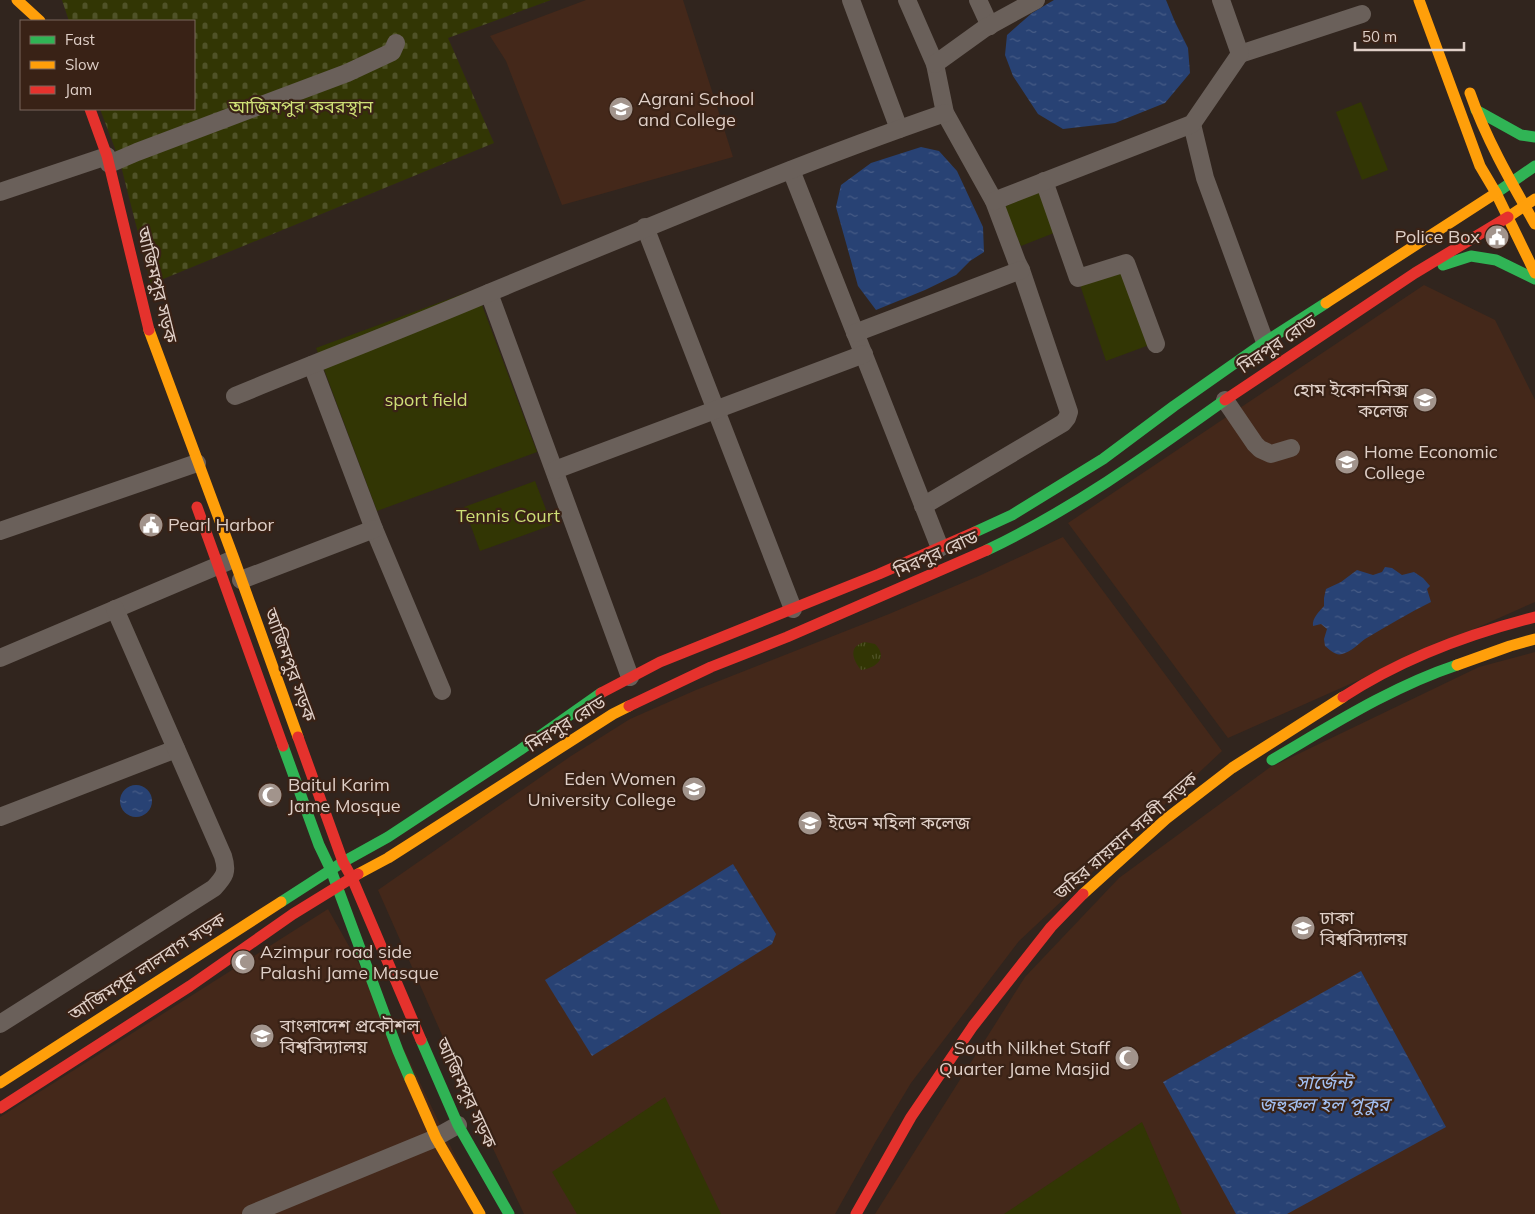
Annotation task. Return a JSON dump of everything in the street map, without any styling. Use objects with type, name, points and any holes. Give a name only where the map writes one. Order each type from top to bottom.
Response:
[{"type":"main road","points":[[17,0],[39,20]]},
{"type":"main road","points":[[1419,0],[1480,166],[1496,193],[1535,273]]},
{"type":"main road","points":[[1466,82],[1476,110],[1502,165],[1512,182],[1530,202],[1535,224]]},
{"type":"main road","name":"আজিমপুর সড়ক","points":[[90,110],[100,160],[118,198],[150,336],[188,466],[234,559],[344,862],[458,1125],[509,1214]]},
{"type":"main road","points":[[1476,110],[1521,135],[1535,137]]},
{"type":"main road","name":"মিরপুর রোড","points":[[331,870],[388,837],[512,755],[595,696],[630,677],[660,662],[880,574],[1012,515],[1103,459],[1265,342],[1535,166]]},
{"type":"main road","name":"মিরপুর রোড","points":[[0,1108],[190,986],[293,914],[388,858],[613,714],[711,667],[787,637],[976,556],[1025,532],[1116,477],[1255,379],[1416,273],[1530,202]]},
{"type":"main road","points":[[1416,273],[1471,256],[1496,260],[1535,279]]},
{"type":"main road","name":"আজিমপুর সড়ক","points":[[193,494],[217,566],[319,845],[331,870],[398,1051],[436,1138],[480,1214]]},
{"type":"main road","name":"জহির রায়হান সরণী সড়ক","points":[[856,1214],[926,1095],[973,1026],[1026,957],[1051,927],[1090,887],[1166,819],[1232,768],[1368,680],[1404,662],[1500,626],[1535,617]]},
{"type":"main road","points":[[1259,768],[1378,698],[1438,671],[1535,639]]},
{"type":"main road","name":"আজিমপুর লালবাগ সড়ক","points":[[0,1084],[331,870]]},
{"type":"main road","points":[[868,1214],[920,1123],[983,1030],[1014,992]]},
{"type":"street","points":[[851,0],[899,129]]},
{"type":"street","points":[[907,0],[935,64],[945,113],[994,201],[1017,262],[1022,270],[1069,412],[1063,423],[923,506]]},
{"type":"street","points":[[978,0],[990,26]]},
{"type":"street","points":[[935,64],[990,26],[1036,0]]},
{"type":"street","points":[[1221,0],[1240,54]]},
{"type":"street","points":[[994,201],[1192,124],[1240,54],[1362,14]]},
{"type":"street","points":[[0,192],[100,160],[137,152],[347,73],[392,52],[396,43]]},
{"type":"street","points":[[235,396],[646,227],[791,170],[945,113]]},
{"type":"street","points":[[1192,124],[1205,178],[1265,342]]},
{"type":"street","points":[[791,170],[940,548]]},
{"type":"street","points":[[1044,181],[1078,278],[1126,263],[1156,344]]},
{"type":"street","points":[[646,227],[793,609]]},
{"type":"street","points":[[855,333],[1022,270]]},
{"type":"street","points":[[489,293],[630,677]]},
{"type":"street","points":[[554,470],[864,354]]},
{"type":"street","points":[[312,365],[374,529],[442,691]]},
{"type":"street","points":[[1225,400],[1260,449],[1271,454],[1291,448]]},
{"type":"street","points":[[0,530],[188,466]]},
{"type":"street","points":[[241,580],[374,529]]},
{"type":"street","points":[[0,658],[234,559]]},
{"type":"street","points":[[0,1024],[214,888],[223,878],[226,867],[223,856],[115,609]]},
{"type":"street","points":[[1,812],[176,749]]},
{"type":"street","points":[[251,1214],[436,1138],[458,1125]]},
{"type":"shaded area","name":"Agrani School and College","points":[[586,0],[683,0],[733,157],[562,205],[506,61],[490,36]]},
{"type":"shaded area","name":"Home Economic College","points":[[1424,285],[1495,320],[1535,400],[1535,602],[1228,738],[1068,523]]},
{"type":"shaded area","name":"ইডেন মহিলা কলেজ","points":[[1063,537],[1222,751],[1019,941],[911,1083],[835,1214],[524,1214],[480,1121],[378,890],[571,756],[630,719],[696,690],[889,614],[981,575]]},
{"type":"shaded area","name":"ঢাকা বিশ্ববিদ্যালয়","points":[[1535,652],[1535,1214],[875,1214],[1025,977],[1119,878],[1269,768],[1479,667]]},
{"type":"shaded area","name":"বাংলাদেশ প্রকৌশল বিশ্ববিদ্যালয়","points":[[328,909],[385,1010],[483,1214],[0,1214],[0,1117]]},
{"type":"green space","name":"আজিমপুর কবরস্থান","points":[[62,0],[551,0],[448,38],[494,143],[151,284],[120,162],[100,110],[195,110],[195,20],[69,20]]},
{"type":"green space","points":[[1361,102],[1388,170],[1362,180],[1336,112]]},
{"type":"green space","points":[[1039,191],[1054,233],[1021,246],[1004,207]]},
{"type":"green space","points":[[1125,267],[1152,344],[1106,361],[1079,282]]},
{"type":"green space","name":"sport field","points":[[476,289],[537,452],[377,511],[316,348]]},
{"type":"green space","name":"Tennis Court","points":[[535,481],[552,525],[480,551],[464,507]]},
{"type":"green space","points":[[865,642],[875,644],[879,649],[881,658],[876,665],[861,670],[855,662],[853,653],[856,647]]},
{"type":"green space","points":[[665,1097],[721,1214],[577,1214],[552,1172]]},
{"type":"green space","points":[[1142,1122],[1182,1214],[1004,1214]]},
{"type":"water","points":[[1054,0],[1166,0],[1188,48],[1190,73],[1165,103],[1115,123],[1063,129],[1038,114],[1013,76],[1005,55],[1007,35],[1032,13]]},
{"type":"water","points":[[921,147],[939,151],[957,171],[983,227],[984,252],[970,261],[956,275],[876,310],[858,286],[836,207],[841,185],[871,163]]},
{"type":"water","points":[[1385,567],[1392,568],[1402,575],[1414,572],[1423,578],[1430,586],[1427,589],[1431,602],[1365,639],[1348,652],[1338,654],[1333,652],[1325,646],[1324,639],[1327,629],[1321,624],[1313,626],[1315,618],[1324,606],[1326,589],[1341,582],[1357,570],[1373,575],[1382,572]]},
{"type":"water","points":[[136,785],[147,790],[152,801],[147,812],[136,817],[125,812],[120,801],[125,790]]},
{"type":"water","points":[[733,864],[776,934],[772,944],[592,1056],[545,980]]},
{"type":"water","name":"সার্জেন্ট জহুরুল হল পুকুর","points":[[1361,971],[1446,1127],[1287,1214],[1236,1214],[1163,1082]]},
{"type":"traffic: fast","points":[[1476,110],[1521,135],[1535,137]]},
{"type":"traffic: fast","points":[[1496,193],[1535,166]]},
{"type":"traffic: fast","points":[[1443,265],[1471,256],[1496,260],[1535,279]]},
{"type":"traffic: fast","points":[[975,532],[1012,515],[1103,459],[1265,342],[1326,303]]},
{"type":"traffic: fast","points":[[987,550],[1080,499],[1139,461],[1225,400]]},
{"type":"traffic: fast","points":[[1272,760],[1385,695],[1457,665]]},
{"type":"traffic: fast","points":[[281,902],[343,862],[388,837],[520,750],[601,693]]},
{"type":"traffic: fast","points":[[283,746],[319,845],[331,870],[410,1079]]},
{"type":"traffic: fast","points":[[421,1040],[458,1125],[509,1214]]},
{"type":"traffic: slow","points":[[17,0],[39,20]]},
{"type":"traffic: slow","points":[[1419,0],[1480,166],[1496,193],[1535,273]]},
{"type":"traffic: slow","points":[[1470,93],[1491,144],[1535,224]]},
{"type":"traffic: slow","points":[[1326,303],[1496,193]]},
{"type":"traffic: slow","points":[[1508,217],[1535,199]]},
{"type":"traffic: slow","points":[[149,330],[298,737]]},
{"type":"traffic: slow","points":[[1457,665],[1535,639]]},
{"type":"traffic: slow","points":[[1083,894],[1166,819],[1232,768],[1343,697]]},
{"type":"traffic: slow","points":[[358,874],[388,858],[613,714],[629,706]]},
{"type":"traffic: slow","points":[[0,1083],[281,902]]},
{"type":"traffic: slow","points":[[410,1079],[436,1138],[480,1214]]},
{"type":"traffic: jam","points":[[90,110],[107,156],[149,330]]},
{"type":"traffic: jam","points":[[1225,400],[1415,273],[1508,217]]},
{"type":"traffic: jam","points":[[197,507],[283,746]]},
{"type":"traffic: jam","points":[[601,693],[660,662],[879,574],[975,532]]},
{"type":"traffic: jam","points":[[629,706],[711,667],[787,637],[987,550]]},
{"type":"traffic: jam","points":[[1343,697],[1365,683],[1412,659],[1485,631],[1535,617]]},
{"type":"traffic: jam","points":[[298,737],[343,862],[352,878],[421,1040]]},
{"type":"traffic: jam","points":[[0,1108],[190,986],[293,914],[358,874]]},
{"type":"traffic: jam","points":[[856,1214],[911,1117],[973,1026],[1051,927],[1083,894]]},
{"type":"place","name":"Agrani School and College","points":[[621,109]]},
{"type":"place","name":"Police Box","points":[[1497,237]]},
{"type":"place","name":"হোম ইকোনমিক্স কলেজ","points":[[1425,400]]},
{"type":"place","name":"Home Economic College","points":[[1347,462]]},
{"type":"place","name":"Pearl Harbor","points":[[151,525]]},
{"type":"place","name":"Eden Women University College","points":[[694,789]]},
{"type":"place","name":"Baitul Karim Jame Mosque","points":[[270,795]]},
{"type":"place","name":"ইডেন মহিলা কলেজ","points":[[810,823]]},
{"type":"place","name":"ঢাকা বিশ্ববিদ্যালয়","points":[[1303,928]]},
{"type":"place","name":"Azimpur road side Palashi Jame Masque","points":[[243,962]]},
{"type":"place","name":"বাংলাদেশ প্রকৌশল বিশ্ববিদ্যালয়","points":[[262,1036]]},
{"type":"place","name":"South Nilkhet Staff Quarter Jame Masjid","points":[[1127,1058]]}]
